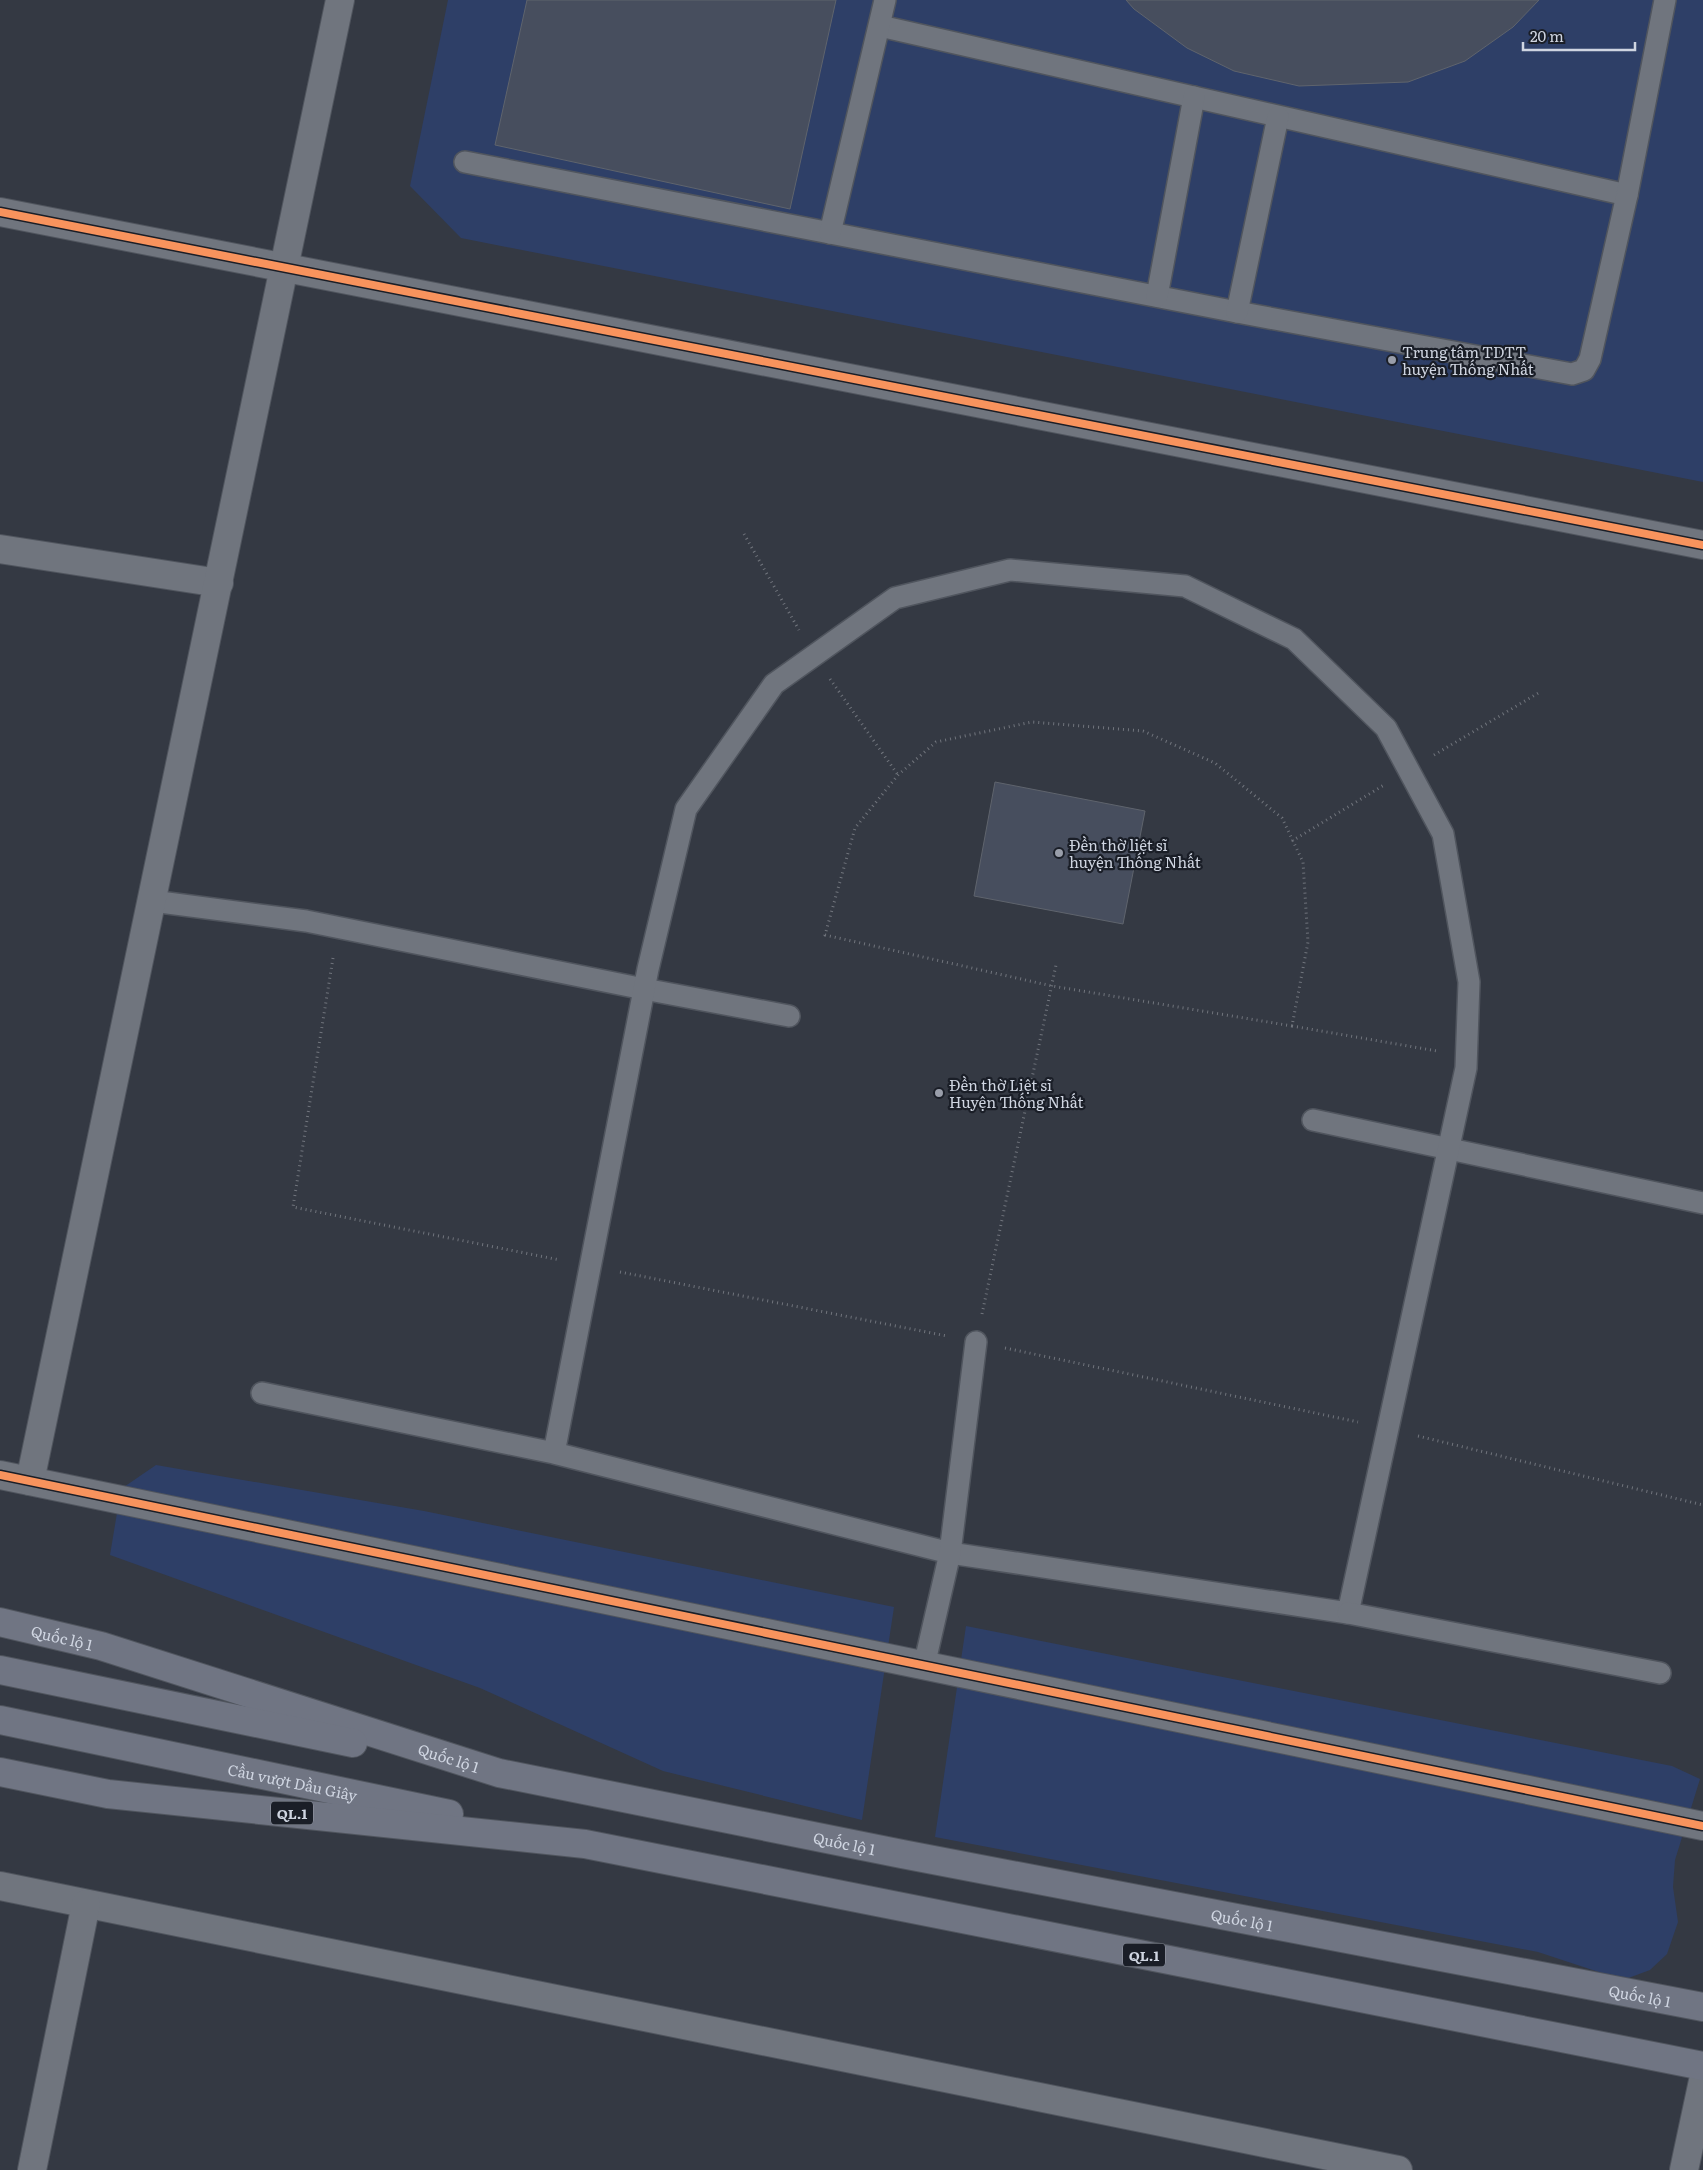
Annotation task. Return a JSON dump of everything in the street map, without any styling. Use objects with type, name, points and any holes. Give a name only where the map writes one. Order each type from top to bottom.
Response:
[{"type":"highway","name":"Quốc lộ 1","points":[[0,1622],[101,1646],[499,1773],[902,1854],[1703,2007]]},
{"type":"highway","points":[[0,1670],[499,1773]]},
{"type":"highway","name":"Cầu vượt Dầu Giây","points":[[0,1720],[121,1744],[585,1844]]},
{"type":"highway","name":"QL.1","points":[[0,1772],[108,1794],[585,1844],[1703,2066]]},
{"type":"street","points":[[30,1481],[340,0]]},
{"type":"street","points":[[0,212],[1703,545]]},
{"type":"street","points":[[0,548],[218,582]]},
{"type":"street","points":[[0,1475],[1703,1826]]},
{"type":"street","points":[[0,1886],[1398,2170]]},
{"type":"street","points":[[32,2170],[86,1904]]},
{"type":"street","points":[[1684,2170],[1703,2080]]},
{"type":"lane","points":[[830,233],[885,0]]},
{"type":"lane","points":[[465,162],[1237,312],[1572,374],[1584,370],[1590,359],[1627,195],[1665,0]]},
{"type":"lane","points":[[880,26],[1627,195]]},
{"type":"lane","points":[[1158,296],[1194,97]]},
{"type":"lane","points":[[1237,312],[1278,117]]},
{"type":"lane","points":[[554,1453],[644,989],[686,809],[774,684],[895,598],[1010,570],[1185,586],[1294,639],[1386,728],[1443,834],[1469,982],[1466,1068],[1348,1613]]},
{"type":"lane","points":[[152,901],[306,921],[789,1016]]},
{"type":"lane","points":[[1313,1120],[1703,1203]]},
{"type":"lane","points":[[924,1666],[950,1553],[976,1342]]},
{"type":"lane","points":[[262,1393],[554,1453],[950,1553],[1348,1613],[1660,1673]]},
{"type":"path","points":[[1292,1026],[1308,942],[1302,862],[1282,818],[1215,763],[1142,731],[1032,722],[936,742],[898,775],[856,828],[825,935],[1052,986],[1467,1056]]},
{"type":"path","points":[[338,928],[293,1207],[976,1342],[1388,1428],[1703,1504]]},
{"type":"path","points":[[976,1342],[1056,965]]},
{"type":"shaded area","name":"Trung tâm TDTT huyện Thống Nhất","points":[[448,0],[1703,0],[1703,482],[461,238],[410,186]]},
{"type":"shaded area","points":[[156,1465],[424,1511],[894,1607],[862,1820],[663,1771],[480,1688],[110,1555],[121,1489]]},
{"type":"shaded area","points":[[966,1626],[1672,1766],[1700,1779],[1675,1860],[1673,1887],[1678,1922],[1667,1954],[1650,1970],[1623,1980],[1538,1952],[935,1837]]},
{"type":"building","points":[[527,0],[836,0],[790,209],[495,145]]},
{"type":"building","points":[[1126,0],[1539,0],[1513,27],[1465,61],[1408,82],[1299,86],[1234,71],[1187,48],[1134,9]]},
{"type":"building","name":"Đền thờ liệt sĩ huyện Thống Nhất","points":[[995,782],[1145,811],[1123,924],[974,896]]},
{"type":"cycle path","points":[[0,212],[1703,545]]},
{"type":"cycle path","points":[[0,1475],[1703,1826]]},
{"type":"place","name":"Trung tâm TDTT huyện Thống Nhất","points":[[1392,360]]},
{"type":"place","name":"Đền thờ liệt sĩ huyện Thống Nhất","points":[[1059,853]]},
{"type":"place","name":"Đền thờ Liệt sĩ Huyện Thống Nhất","points":[[939,1093]]}]
